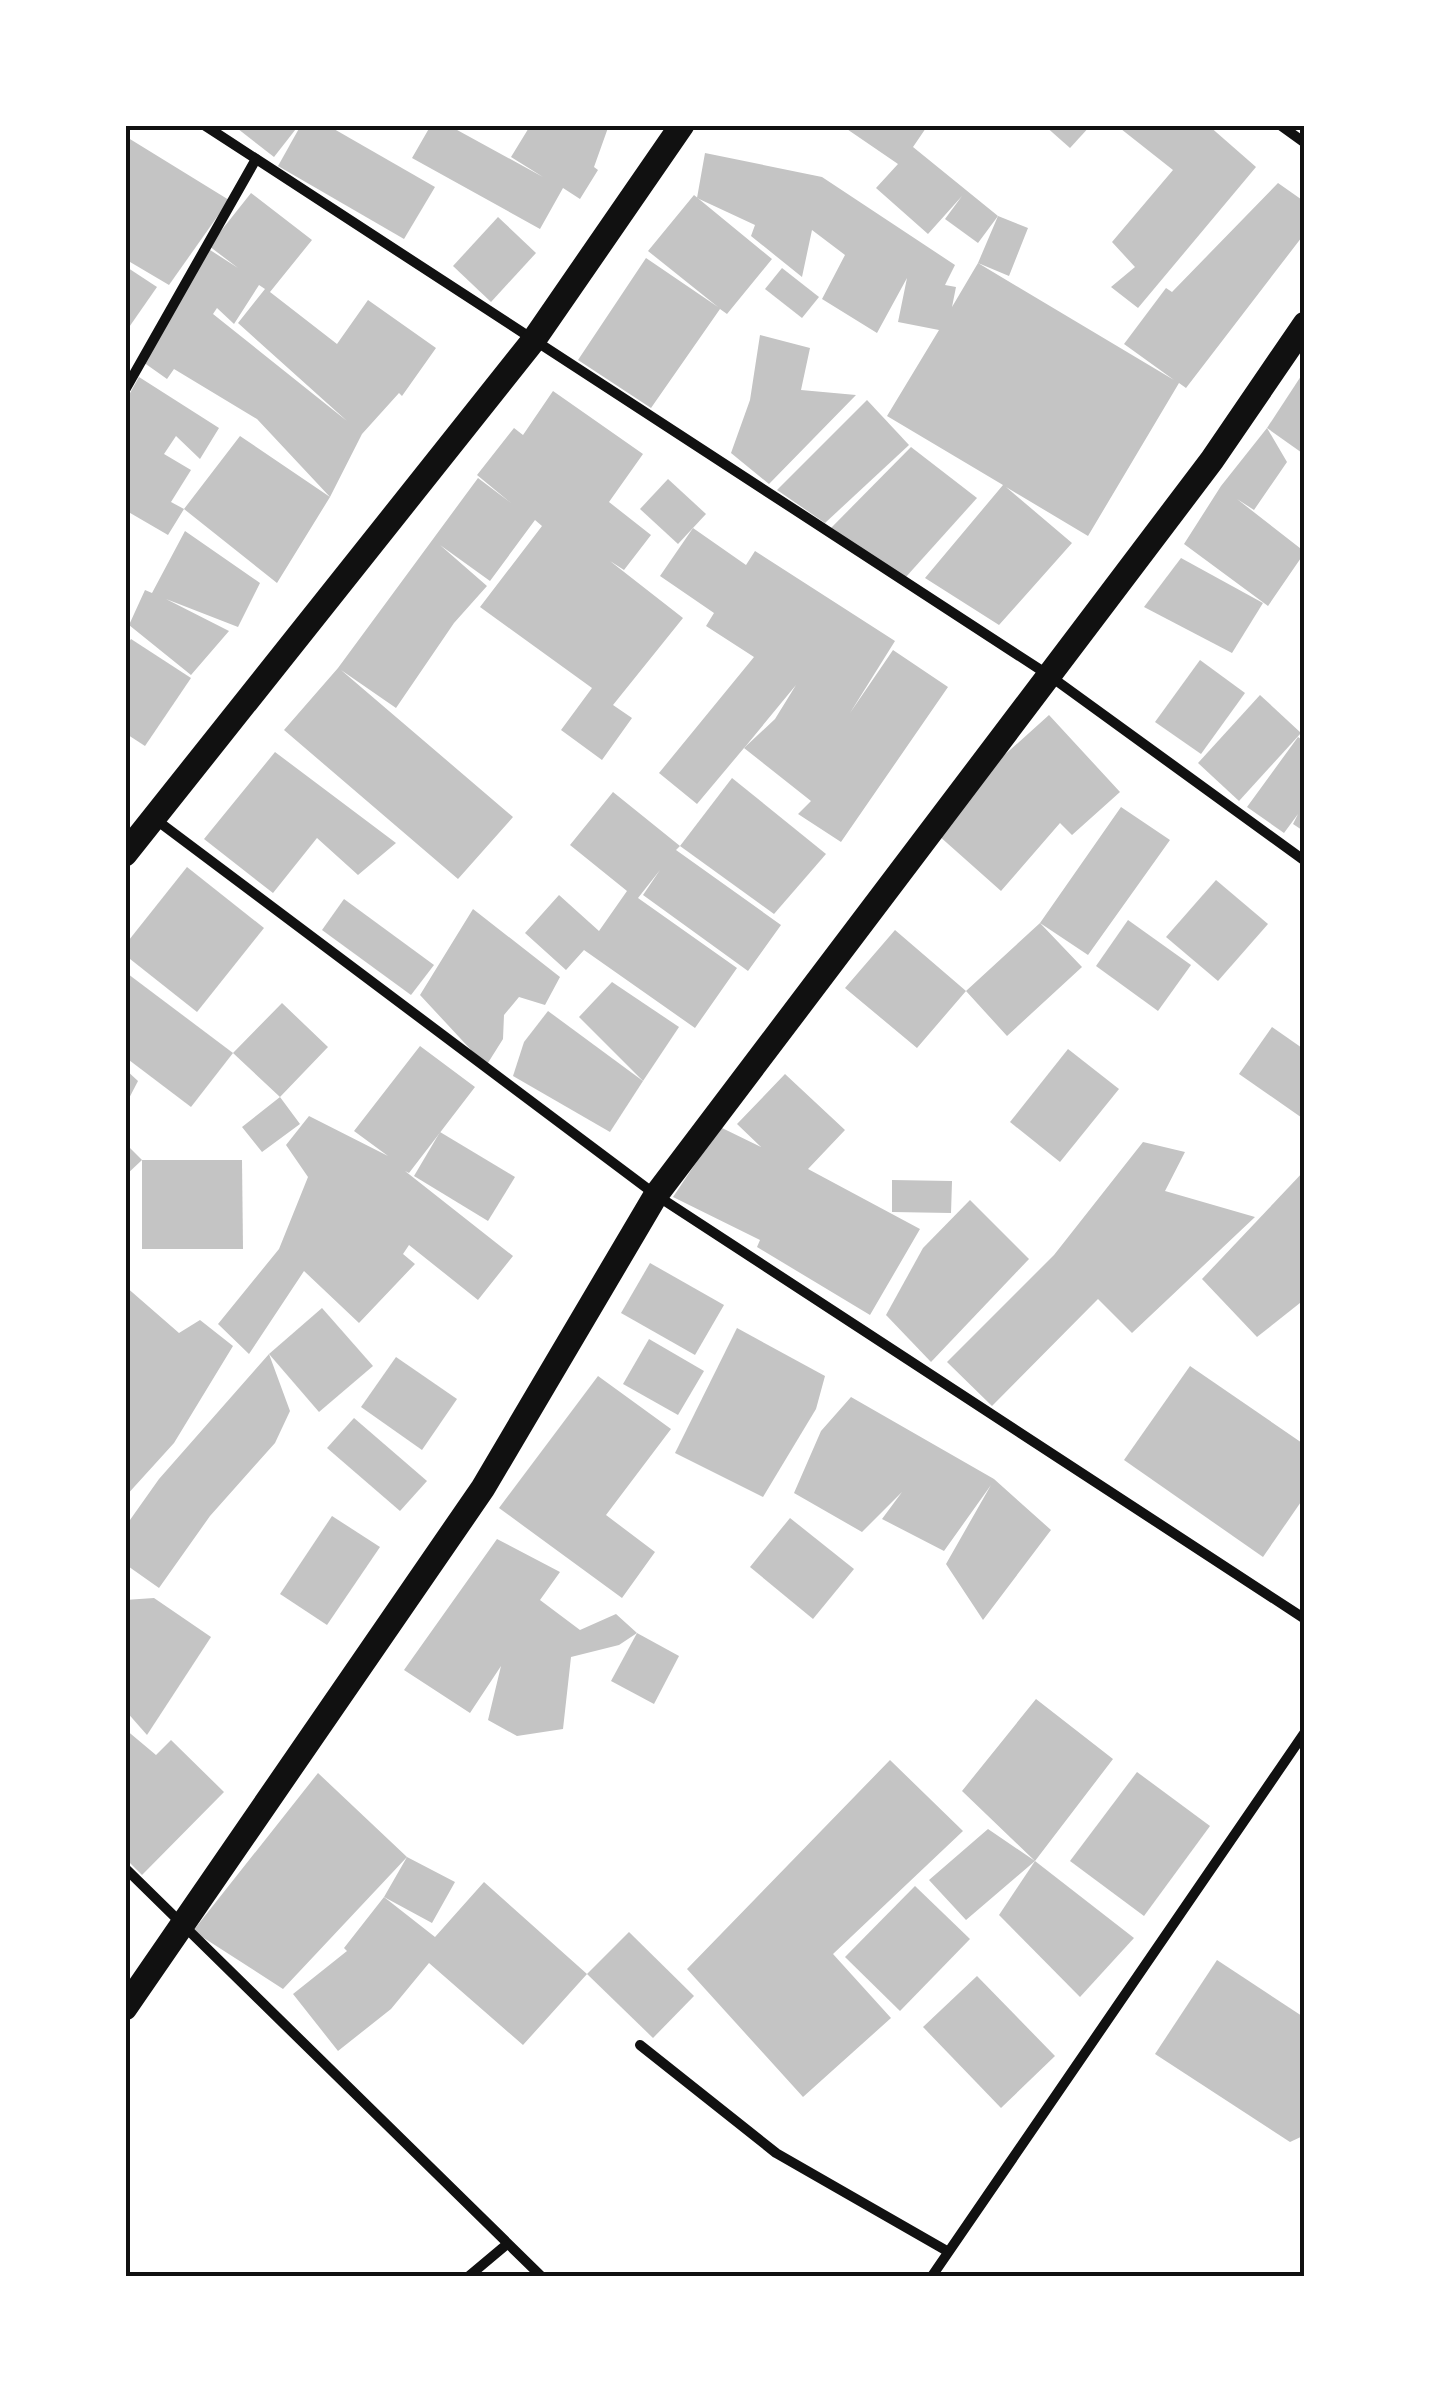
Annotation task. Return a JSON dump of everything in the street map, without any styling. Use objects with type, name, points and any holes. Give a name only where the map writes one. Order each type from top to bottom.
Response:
[{"type":"main road","points":[[125,854],[533,341],[682,125]]},
{"type":"main road","points":[[125,2008],[483,1488],[656,1195],[1212,460],[1305,324]]},
{"type":"street","points":[[204,125],[1050,676],[1305,861]]},
{"type":"street","points":[[1280,125],[1305,143]]},
{"type":"street","points":[[125,390],[256,159]]},
{"type":"street","points":[[154,819],[656,1195],[1305,1619]]},
{"type":"street","points":[[932,2276],[1305,1732]]},
{"type":"street","points":[[125,1868],[506,2245],[542,2276]]},
{"type":"street","points":[[640,2045],[776,2153],[947,2251]]},
{"type":"street","points":[[470,2276],[506,2245]]},
{"type":"building","points":[[233,125],[299,125],[274,157]]},
{"type":"building","points":[[301,125],[327,125],[435,187],[404,239],[278,166]]},
{"type":"building","points":[[431,125],[448,125],[543,177],[511,157],[530,126],[609,125],[594,167],[598,170],[580,199],[563,188],[540,229],[412,158]]},
{"type":"building","points":[[841,125],[928,125],[913,147],[998,216],[978,243],[945,219],[962,196],[928,234],[876,188],[898,164]]},
{"type":"building","points":[[1044,125],[1091,125],[1070,148]]},
{"type":"building","points":[[1116,125],[1208,125],[1256,167],[1138,308],[1111,287],[1135,267],[1112,242],[1173,170]]},
{"type":"building","points":[[125,136],[229,200],[169,285],[125,259]]},
{"type":"building","points":[[705,153],[822,177],[955,265],[945,285],[956,287],[952,307],[978,263],[1174,380],[1124,344],[1166,288],[1172,292],[1278,183],[1305,202],[1305,233],[1186,388],[1179,383],[1088,536],[1006,487],[1072,543],[999,625],[925,578],[1003,485],[887,416],[939,330],[898,322],[907,278],[877,333],[822,299],[845,255],[812,230],[802,277],[751,236],[755,225],[697,198]]},
{"type":"building","points":[[251,193],[312,240],[270,292],[337,344],[368,300],[436,348],[402,396],[399,393],[362,434],[330,497],[257,419],[174,369],[167,379],[143,362],[207,248],[238,268],[209,246]],"holes":[[[259,285],[265,289],[238,323],[347,421],[213,314],[217,308],[234,324]]]},
{"type":"building","points":[[694,195],[772,259],[727,314],[720,309],[651,408],[578,360],[646,258],[718,307],[648,251]]},
{"type":"building","points":[[998,216],[1028,228],[1009,276],[978,263]]},
{"type":"building","points":[[498,217],[536,253],[491,302],[453,266]]},
{"type":"building","points":[[125,266],[157,287],[125,333]]},
{"type":"building","points":[[782,268],[819,297],[802,318],[765,289]]},
{"type":"building","points":[[760,335],[810,348],[801,390],[856,395],[769,484],[731,453],[750,400]]},
{"type":"building","points":[[1305,370],[1305,455],[1267,428]]},
{"type":"building","points":[[139,377],[219,428],[200,459],[176,436],[164,454],[191,470],[171,502],[184,509],[168,535],[125,510],[125,402]]},
{"type":"building","points":[[553,391],[643,454],[609,502],[651,535],[624,570],[610,561],[683,618],[613,705],[632,718],[602,760],[561,730],[592,688],[480,607],[542,526],[535,520],[490,581],[440,545],[487,586],[454,623],[396,708],[341,670],[513,817],[458,879],[284,730],[338,668],[478,478],[511,503],[477,475],[514,428],[523,435]]},
{"type":"building","points":[[867,400],[909,445],[825,523],[777,490]]},
{"type":"building","points":[[1267,428],[1287,462],[1254,510],[1237,499],[1305,552],[1268,606],[1184,544],[1221,486]]},
{"type":"building","points":[[240,436],[330,497],[277,583],[184,509]]},
{"type":"building","points":[[911,447],[977,498],[905,578],[831,528]]},
{"type":"building","points":[[668,479],[706,514],[678,544],[640,509]]},
{"type":"building","points":[[693,528],[746,565],[755,551],[895,641],[850,713],[893,650],[948,687],[841,842],[798,814],[811,801],[744,748],[697,804],[659,773],[754,657],[706,626],[714,613],[660,576]],"holes":[[[796,685],[775,719],[744,748]]]},
{"type":"building","points":[[185,531],[260,583],[238,627],[166,599],[229,631],[191,675],[129,625],[145,590],[152,593]]},
{"type":"building","points":[[1181,558],[1263,603],[1232,653],[1144,607]]},
{"type":"building","points":[[131,639],[191,678],[145,746],[125,733],[125,648]]},
{"type":"building","points":[[1200,660],[1245,693],[1201,754],[1155,722]]},
{"type":"building","points":[[1260,695],[1301,733],[1239,801],[1198,763]]},
{"type":"building","points":[[1049,715],[1120,792],[1072,835],[1060,823],[1001,891],[938,835],[1000,759]]},
{"type":"building","points":[[1298,737],[1305,742],[1305,832],[1293,824],[1298,814],[1284,833],[1247,807]]},
{"type":"building","points":[[275,752],[396,843],[358,875],[317,838],[273,893],[204,839]]},
{"type":"building","points":[[732,778],[826,854],[774,914],[680,846]]},
{"type":"building","points":[[613,792],[680,846],[676,850],[781,925],[748,971],[643,895],[660,870],[638,898],[737,968],[695,1028],[584,950],[566,970],[525,933],[559,895],[599,931],[627,891],[570,845]]},
{"type":"building","points":[[1121,807],[1170,840],[1088,955],[1040,923]]},
{"type":"building","points":[[187,867],[264,928],[197,1012],[125,955],[125,945]]},
{"type":"building","points":[[1216,880],[1268,924],[1218,981],[1166,937]]},
{"type":"building","points":[[344,899],[434,965],[411,995],[322,930]]},
{"type":"building","points":[[473,909],[560,977],[545,1005],[519,997],[504,1015],[503,1039],[486,1066],[420,995]]},
{"type":"building","points":[[1128,920],[1191,965],[1158,1011],[1096,966]]},
{"type":"building","points":[[1040,923],[1082,967],[1007,1036],[966,991]]},
{"type":"building","points":[[895,930],[966,991],[917,1048],[845,988]]},
{"type":"building","points":[[128,974],[233,1053],[191,1107],[125,1057]]},
{"type":"building","points":[[612,982],[679,1027],[643,1081],[579,1017]]},
{"type":"building","points":[[282,1003],[328,1047],[280,1097],[233,1053]]},
{"type":"building","points":[[548,1011],[643,1081],[610,1132],[513,1076],[524,1042]]},
{"type":"building","points":[[1272,1027],[1305,1050],[1305,1120],[1239,1074]]},
{"type":"building","points":[[420,1046],[475,1087],[409,1173],[405,1171],[513,1256],[478,1300],[409,1245],[403,1254],[415,1264],[359,1323],[304,1271],[249,1354],[218,1324],[279,1249],[308,1177],[286,1145],[309,1116],[388,1156],[354,1131]]},
{"type":"building","points":[[1068,1049],[1119,1089],[1060,1162],[1010,1122]]},
{"type":"building","points":[[125,1069],[138,1081],[125,1106]]},
{"type":"building","points":[[785,1074],[845,1130],[808,1169],[920,1229],[870,1315],[757,1247],[760,1240],[673,1197],[720,1127],[761,1147],[737,1124]]},
{"type":"building","points":[[280,1097],[300,1124],[262,1152],[242,1127]]},
{"type":"building","points":[[440,1132],[515,1177],[488,1221],[414,1176]]},
{"type":"building","points":[[1143,1142],[1185,1152],[1165,1191],[1255,1217],[1132,1333],[1098,1299],[992,1406],[947,1362],[1054,1255]]},
{"type":"building","points":[[125,1143],[142,1160],[125,1176]]},
{"type":"building","points":[[142,1160],[242,1160],[243,1249],[142,1249]]},
{"type":"building","points":[[1305,1170],[1305,1299],[1257,1337],[1202,1279]]},
{"type":"building","points":[[892,1180],[952,1181],[951,1213],[892,1212]]},
{"type":"building","points":[[970,1200],[1029,1259],[931,1362],[886,1315],[923,1248]]},
{"type":"building","points":[[650,1263],[724,1305],[695,1355],[621,1313]]},
{"type":"building","points":[[125,1286],[179,1333],[200,1320],[233,1346],[174,1443],[125,1497]]},
{"type":"building","points":[[322,1308],[373,1366],[319,1412],[269,1354]]},
{"type":"building","points":[[737,1328],[825,1376],[816,1409],[763,1497],[675,1453]]},
{"type":"building","points":[[649,1339],[704,1371],[678,1415],[623,1384]]},
{"type":"building","points":[[269,1354],[290,1411],[275,1443],[210,1516],[159,1588],[125,1564],[125,1527],[159,1479]]},
{"type":"building","points":[[396,1357],[457,1399],[422,1450],[361,1407]]},
{"type":"building","points":[[1190,1366],[1305,1445],[1305,1496],[1263,1557],[1124,1460]]},
{"type":"building","points":[[598,1376],[671,1429],[606,1515],[655,1552],[622,1598],[499,1508]]},
{"type":"building","points":[[851,1397],[994,1479],[1051,1530],[983,1620],[946,1564],[991,1485],[944,1551],[882,1519],[902,1492],[862,1532],[794,1493],[821,1431]]},
{"type":"building","points":[[354,1418],[427,1481],[400,1511],[327,1448]]},
{"type":"building","points":[[332,1516],[380,1547],[327,1625],[280,1594]]},
{"type":"building","points":[[790,1518],[854,1569],[813,1619],[750,1567]]},
{"type":"building","points":[[497,1539],[560,1572],[540,1600],[580,1630],[616,1614],[637,1633],[619,1645],[571,1657],[563,1729],[517,1736],[488,1720],[501,1666],[470,1713],[404,1670]]},
{"type":"building","points":[[154,1598],[211,1637],[147,1735],[125,1710],[125,1600]]},
{"type":"building","points":[[637,1633],[679,1656],[654,1704],[611,1681]]},
{"type":"building","points":[[1036,1699],[1113,1759],[1035,1861],[962,1791]]},
{"type":"building","points":[[125,1729],[156,1755],[171,1740],[224,1792],[142,1875],[125,1858]]},
{"type":"building","points":[[890,1760],[963,1831],[833,1954],[891,2018],[803,2097],[687,1969]]},
{"type":"building","points":[[1137,1772],[1210,1826],[1144,1916],[1070,1861]]},
{"type":"building","points":[[318,1773],[407,1857],[283,1989],[193,1931]]},
{"type":"building","points":[[988,1829],[1035,1861],[966,1920],[929,1880]]},
{"type":"building","points":[[407,1857],[455,1882],[432,1923],[384,1897]]},
{"type":"building","points":[[1035,1861],[1134,1938],[1080,1997],[999,1915]]},
{"type":"building","points":[[484,1882],[587,1974],[523,2045],[429,1963],[391,2009],[338,2051],[293,1994],[347,1951],[344,1948],[384,1897],[435,1937]]},
{"type":"building","points":[[915,1886],[970,1939],[900,2011],[845,1957]]},
{"type":"building","points":[[629,1932],[694,1996],[653,2038],[587,1974]]},
{"type":"building","points":[[1217,1960],[1305,2018],[1305,2135],[1290,2142],[1155,2054]]},
{"type":"building","points":[[977,1976],[1055,2056],[1001,2108],[923,2027]]}]
